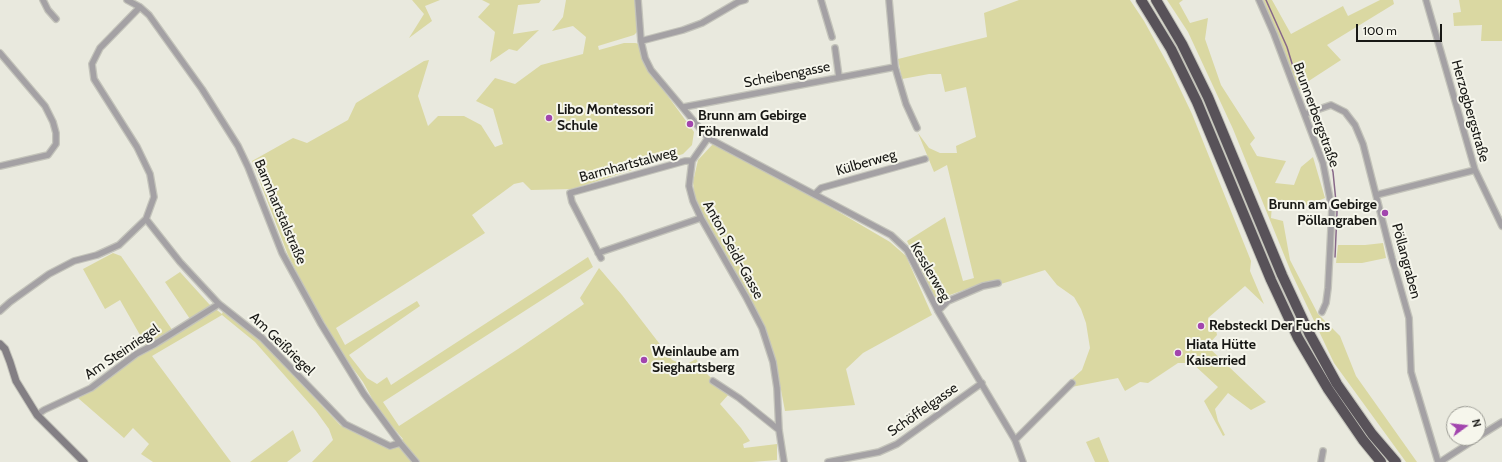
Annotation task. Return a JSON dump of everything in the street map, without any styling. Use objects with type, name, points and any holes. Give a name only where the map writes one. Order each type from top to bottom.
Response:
[{"type":"highway","points":[[1141,0],[1170,49],[1197,102],[1271,280],[1298,338],[1328,389],[1363,440],[1381,462]]},
{"type":"highway","points":[[1156,0],[1182,44],[1208,97],[1282,275],[1309,333],[1337,384],[1372,434],[1396,462]]},
{"type":"main road","points":[[0,344],[5,349],[16,381],[37,416],[84,462]]},
{"type":"street","points":[[43,0],[48,10],[56,19]]},
{"type":"street","name":"Barmhartstalstraße","points":[[127,0],[140,7],[149,15],[197,83],[238,146],[248,167],[282,253],[321,324],[360,388],[400,443],[416,462]]},
{"type":"street","points":[[638,0],[641,41],[651,70],[684,107],[708,138]]},
{"type":"street","points":[[641,41],[683,30],[702,23],[738,2],[745,0]]},
{"type":"street","points":[[821,0],[832,37]]},
{"type":"street","points":[[889,0],[895,67],[906,104],[917,128]]},
{"type":"street","name":"Brunnerbergstraße","points":[[1260,0],[1323,163],[1332,209],[1328,288],[1326,304],[1322,312]]},
{"type":"street","name":"Herzogbergstraße","points":[[1426,0],[1475,170],[1502,226]]},
{"type":"street","points":[[0,311],[49,274],[74,261],[97,255],[119,245],[146,219],[154,197],[150,174],[137,146],[94,80],[92,64],[100,48],[140,7]]},
{"type":"street","points":[[835,48],[839,77]]},
{"type":"street","points":[[0,53],[45,106],[53,122],[56,133],[56,144],[48,155],[0,166]]},
{"type":"street","name":"Scheibengasse","points":[[684,107],[895,67]]},
{"type":"street","name":"Pöllangraben","points":[[1305,114],[1331,105],[1345,112],[1355,125],[1363,144],[1409,318],[1411,372],[1439,462]]},
{"type":"street","name":"Anton Seidl-Gasse","points":[[708,138],[692,161],[689,186],[693,201],[701,218],[762,328],[773,362],[776,381],[779,430],[784,462]]},
{"type":"street","name":"Kesslerweg","points":[[708,138],[891,235],[907,250],[938,311],[1016,440],[1023,462]]},
{"type":"street","name":"Külberweg","points":[[815,194],[821,188],[925,159]]},
{"type":"street","name":"Barmhartstalweg","points":[[692,161],[685,161],[570,193],[572,202],[599,255],[701,218]]},
{"type":"street","points":[[1376,195],[1475,170]]},
{"type":"street","name":"Am Geißriegel","points":[[146,219],[180,262],[219,304],[262,338],[345,424],[390,446],[400,443]]},
{"type":"street","points":[[938,311],[948,301],[982,286],[998,283]]},
{"type":"street","name":"Am Steinriegel","points":[[37,416],[44,410],[91,388],[136,354],[155,344],[219,304]]},
{"type":"street","points":[[713,381],[739,398],[779,430]]},
{"type":"street","name":"Schöffelgasse","points":[[828,462],[879,452],[897,444],[982,383]]},
{"type":"street","points":[[1016,440],[1072,383]]},
{"type":"street","points":[[1486,433],[1502,422]]},
{"type":"street","points":[[1439,462],[1465,446]]},
{"type":"street","points":[[1321,462],[1323,451]]},
{"type":"shaded area","points":[[412,0],[440,0],[425,6],[432,21],[409,38],[424,14]]},
{"type":"shaded area","points":[[482,0],[541,0],[539,3],[518,5],[513,34],[539,30],[517,51],[509,49],[490,62],[495,32],[478,17],[490,4]]},
{"type":"shaded area","points":[[566,0],[636,0],[639,30],[634,35],[598,46],[599,50],[624,43],[640,44],[646,66],[694,132],[692,145],[683,154],[572,189],[531,190],[523,182],[514,184],[472,215],[485,233],[336,328],[345,345],[417,301],[420,306],[349,355],[367,378],[377,384],[387,377],[391,385],[588,257],[593,267],[383,402],[399,426],[518,349],[584,304],[580,298],[599,268],[622,295],[672,360],[685,365],[696,359],[708,375],[729,394],[720,404],[750,441],[743,444],[744,448],[777,444],[777,460],[752,462],[312,462],[333,440],[329,429],[316,411],[255,342],[222,315],[152,356],[231,462],[153,462],[141,454],[149,444],[133,428],[124,438],[78,398],[95,388],[148,349],[120,300],[105,309],[83,269],[113,253],[121,256],[173,331],[190,319],[165,282],[180,272],[209,304],[222,314],[223,311],[261,341],[340,425],[390,449],[403,439],[379,411],[363,382],[346,359],[313,304],[288,255],[252,161],[293,138],[307,143],[348,120],[356,103],[424,61],[429,60],[418,96],[428,126],[438,116],[464,116],[481,125],[495,147],[503,144],[493,109],[476,101],[495,78],[515,84],[541,65],[583,54],[586,37],[573,26],[552,31],[563,17]]},
{"type":"shaded area","points":[[1019,0],[1130,0],[1144,21],[1171,70],[1192,114],[1251,261],[1250,271],[1264,304],[1245,286],[1208,318],[1216,330],[1217,335],[1207,346],[1266,402],[1251,410],[1228,393],[1215,409],[1218,421],[1225,435],[1223,436],[1204,401],[1218,387],[1192,363],[1178,363],[1148,383],[1140,382],[1125,391],[1118,378],[1061,389],[1082,370],[1090,348],[1086,323],[1081,309],[1074,297],[1057,285],[1045,270],[1001,284],[998,281],[978,285],[935,299],[907,241],[945,217],[963,281],[974,278],[947,165],[934,172],[918,133],[929,148],[940,153],[957,153],[956,146],[976,137],[966,87],[945,92],[941,74],[929,74],[902,79],[898,59],[987,37],[984,13]]},
{"type":"shaded area","points":[[1167,0],[1183,0],[1179,3],[1190,23],[1208,18],[1205,39],[1221,85],[1255,138],[1250,144],[1257,156],[1286,161],[1275,183],[1294,185],[1301,167],[1313,157],[1325,198],[1303,207],[1272,205],[1271,218],[1283,221],[1290,260],[1318,314],[1340,336],[1356,376],[1417,462],[1406,462],[1334,363],[1291,272],[1233,129],[1188,32]]},
{"type":"shaded area","points":[[1263,0],[1272,0],[1291,34],[1343,6],[1348,16],[1380,0],[1393,0],[1394,4],[1327,45],[1341,60],[1301,86],[1310,106],[1297,85]]},
{"type":"shaded area","points":[[1459,0],[1502,0],[1502,41],[1481,41],[1482,25],[1454,26],[1453,13],[1461,12]]},
{"type":"shaded area","points":[[713,144],[815,198],[890,242],[906,256],[932,315],[863,353],[846,369],[855,405],[785,411],[775,358],[763,323],[695,201],[693,182],[698,160]]},
{"type":"shaded area","points":[[1383,243],[1386,258],[1362,263],[1336,263],[1338,245]]},
{"type":"shaded area","points":[[293,430],[301,451],[287,462],[250,462]]},
{"type":"shaded area","points":[[1099,437],[1109,462],[1095,462],[1086,442]]},
{"type":"waterway","points":[[1266,0],[1287,47],[1294,70],[1303,83],[1310,99]]},
{"type":"waterway","points":[[1318,122],[1333,172],[1337,212],[1335,257]]},
{"type":"place","name":"Libo Montessori Schule","points":[[549,118]]},
{"type":"place","name":"Brunn am Gebirge Föhrenwald","points":[[690,124]]},
{"type":"place","name":"Brunn am Gebirge Pöllangraben","points":[[1385,213]]},
{"type":"place","name":"Rebsteckl Der Fuchs","points":[[1201,326]]},
{"type":"place","name":"Hiata Hütte Kaiserried","points":[[1178,353]]},
{"type":"place","name":"Weinlaube am Sieghartsberg","points":[[644,360]]}]
